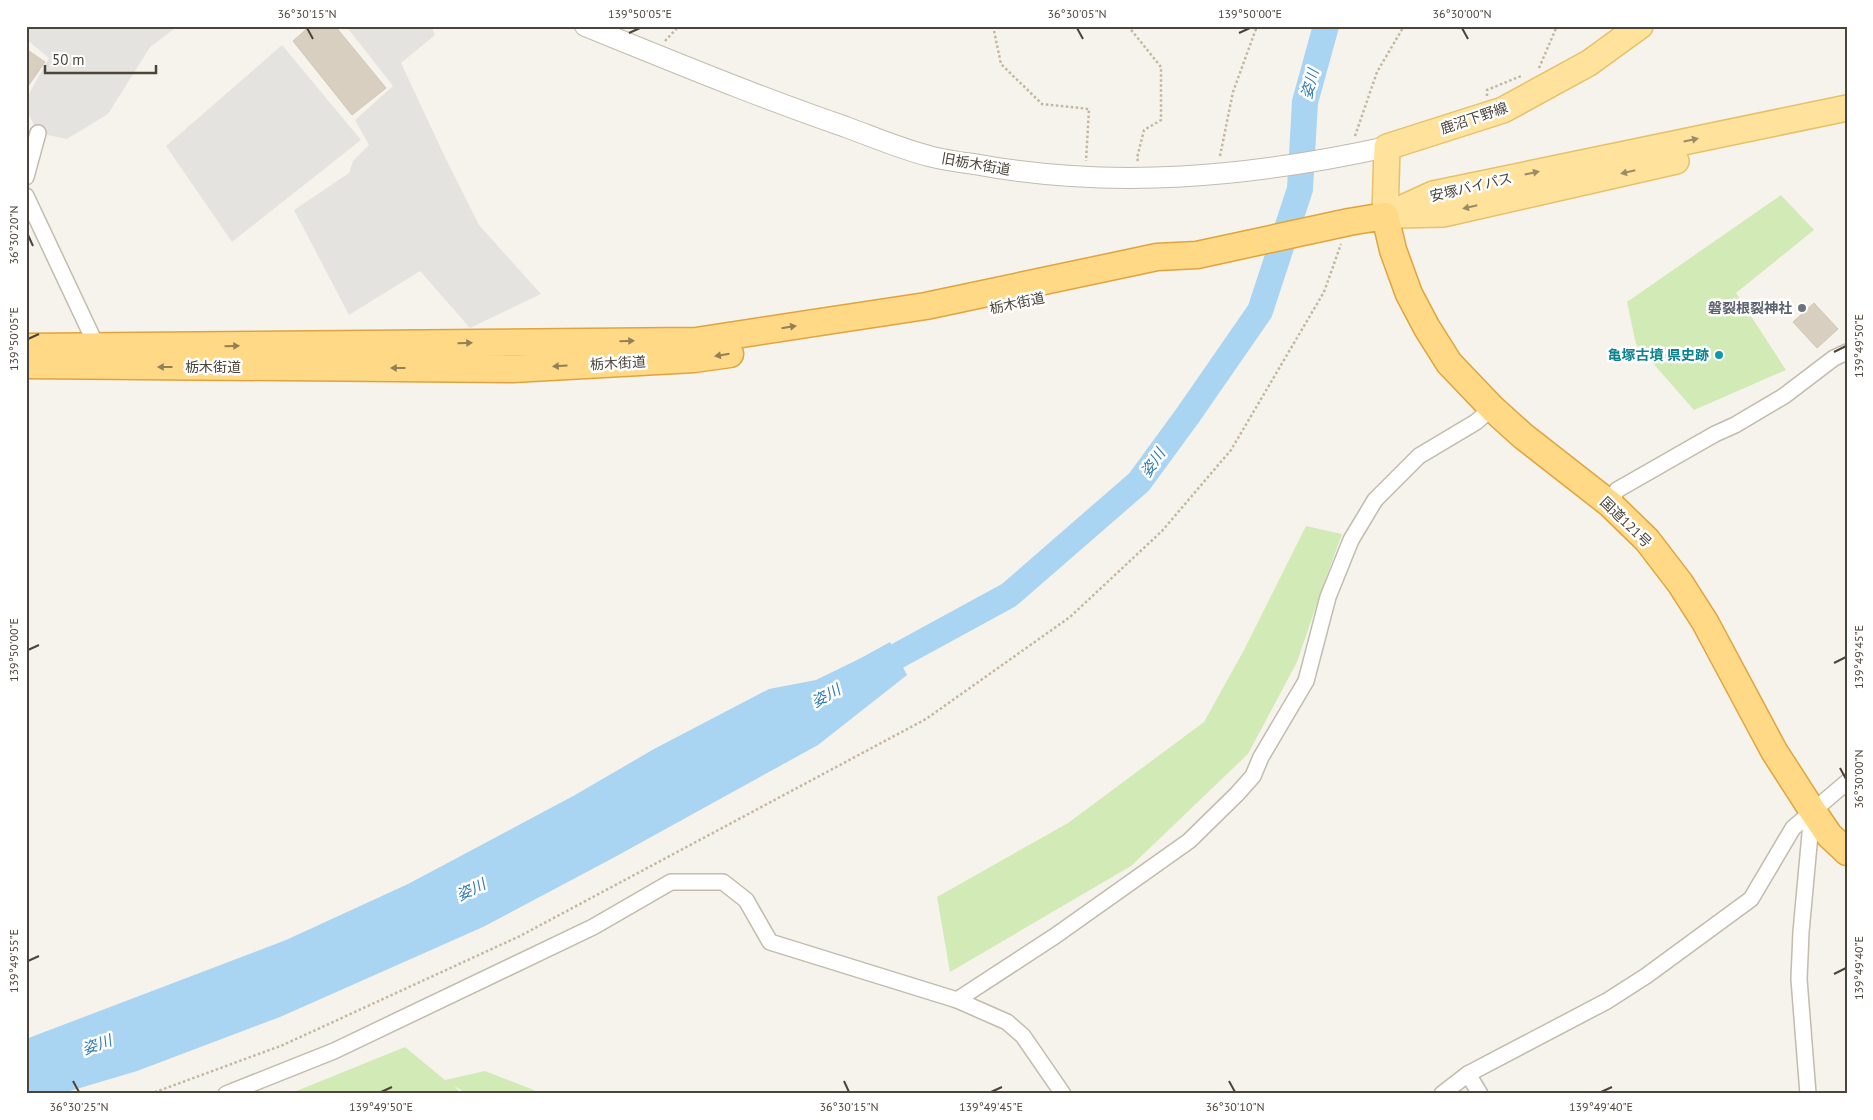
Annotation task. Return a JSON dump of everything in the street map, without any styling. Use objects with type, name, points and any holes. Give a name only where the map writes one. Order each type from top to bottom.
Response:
[{"type":"highway","name":"栃木街道","points":[[26,347],[102,357],[513,369],[694,359],[902,327],[1156,274],[1197,255],[1342,223],[1385,216]]},
{"type":"highway","name":"国道121号","points":[[1385,216],[1393,250],[1409,294],[1449,363],[1492,408],[1523,436],[1610,504],[1647,540],[1680,583],[1705,622],[1774,751],[1829,836],[1847,852]]},
{"type":"highway","name":"栃木街道","points":[[26,365],[102,357]]},
{"type":"main road","name":"鹿沼下野線","points":[[1387,147],[1503,110],[1589,63],[1640,26]]},
{"type":"main road","name":"安塚バイパス","points":[[1385,216],[1433,194],[1847,108]]},
{"type":"main road","name":"安塚バイパス","points":[[1385,216],[1443,214],[1760,142],[1847,125]]},
{"type":"main road","points":[[1385,216],[1387,147]]},
{"type":"street","name":"旧栃木街道","points":[[585,26],[797,110],[928,156],[999,169],[1085,178],[1144,179],[1226,174],[1343,156],[1387,147]]},
{"type":"street","points":[[26,177],[38,133]]},
{"type":"street","points":[[26,196],[102,357]]},
{"type":"street","points":[[1610,504],[1617,490],[1776,400],[1834,358],[1847,352]]},
{"type":"street","points":[[957,1000],[1055,936],[1189,841],[1237,794],[1253,776],[1261,757],[1306,681],[1328,597],[1351,540],[1375,500],[1419,456],[1476,422],[1492,408]]},
{"type":"street","points":[[1442,1094],[1468,1074],[1607,1001],[1646,976],[1751,899],[1793,828],[1847,782]]},
{"type":"street","points":[[1808,1094],[1799,978],[1801,932],[1812,810]]},
{"type":"street","points":[[226,1094],[334,1051],[594,927],[670,882],[723,882],[746,900],[770,942],[957,1000],[1007,1022],[1023,1036],[1063,1094]]},
{"type":"street","points":[[1468,1074],[1480,1094]]},
{"type":"path","points":[[993,26],[1001,64],[1042,104],[1089,110],[1085,178]]},
{"type":"path","points":[[1128,26],[1161,67],[1161,120],[1144,130],[1137,158],[1144,179]]},
{"type":"path","points":[[1226,174],[1233,92],[1257,26]]},
{"type":"path","points":[[1343,156],[1377,72],[1404,26]]},
{"type":"path","points":[[1539,68],[1557,26]]},
{"type":"path","points":[[1488,115],[1487,90],[1522,76]]},
{"type":"path","points":[[150,1094],[283,1045],[520,936],[926,719],[1070,617],[1162,530],[1231,450],[1324,292],[1342,223]]},
{"type":"green space","points":[[1781,195],[1814,230],[1736,293],[1786,370],[1694,410],[1636,344],[1627,302]]},
{"type":"green space","points":[[1306,526],[1342,534],[1297,662],[1248,754],[1131,866],[950,972],[937,897],[1068,823],[1204,722],[1244,650]]},
{"type":"green space","points":[[405,1047],[445,1080],[485,1071],[534,1090],[538,1094],[468,1094],[454,1086],[462,1094],[289,1094]]},
{"type":"shaded area","points":[[26,26],[178,26],[150,47],[108,114],[67,139],[38,133],[26,109],[26,99],[49,58],[26,39]]},
{"type":"shaded area","points":[[346,26],[431,26],[435,35],[401,63],[479,225],[541,294],[470,328],[420,271],[349,315],[294,210],[349,173],[353,161],[369,145],[355,120],[393,86]]},
{"type":"shaded area","points":[[282,45],[361,140],[232,242],[166,146]]},
{"type":"water","points":[[890,642],[907,675],[818,745],[483,927],[280,1017],[137,1071],[60,1094],[26,1094],[26,1039],[286,940],[408,884],[575,795],[654,749],[769,689],[816,680]]},
{"type":"building","points":[[310,26],[335,26],[386,88],[352,115],[293,41]]},
{"type":"building","points":[[26,49],[45,62],[26,89]]},
{"type":"building","points":[[1814,303],[1838,329],[1817,348],[1793,322]]},
{"type":"waterway","name":"姿川","points":[[866,673],[1009,595],[1139,482],[1188,415],[1260,311],[1300,189],[1305,102],[1326,26]]},
{"type":"place","name":"磐裂根裂神社","points":[[1802,308]]},
{"type":"place","name":"亀塚古墳 県史跡","points":[[1719,355]]}]
